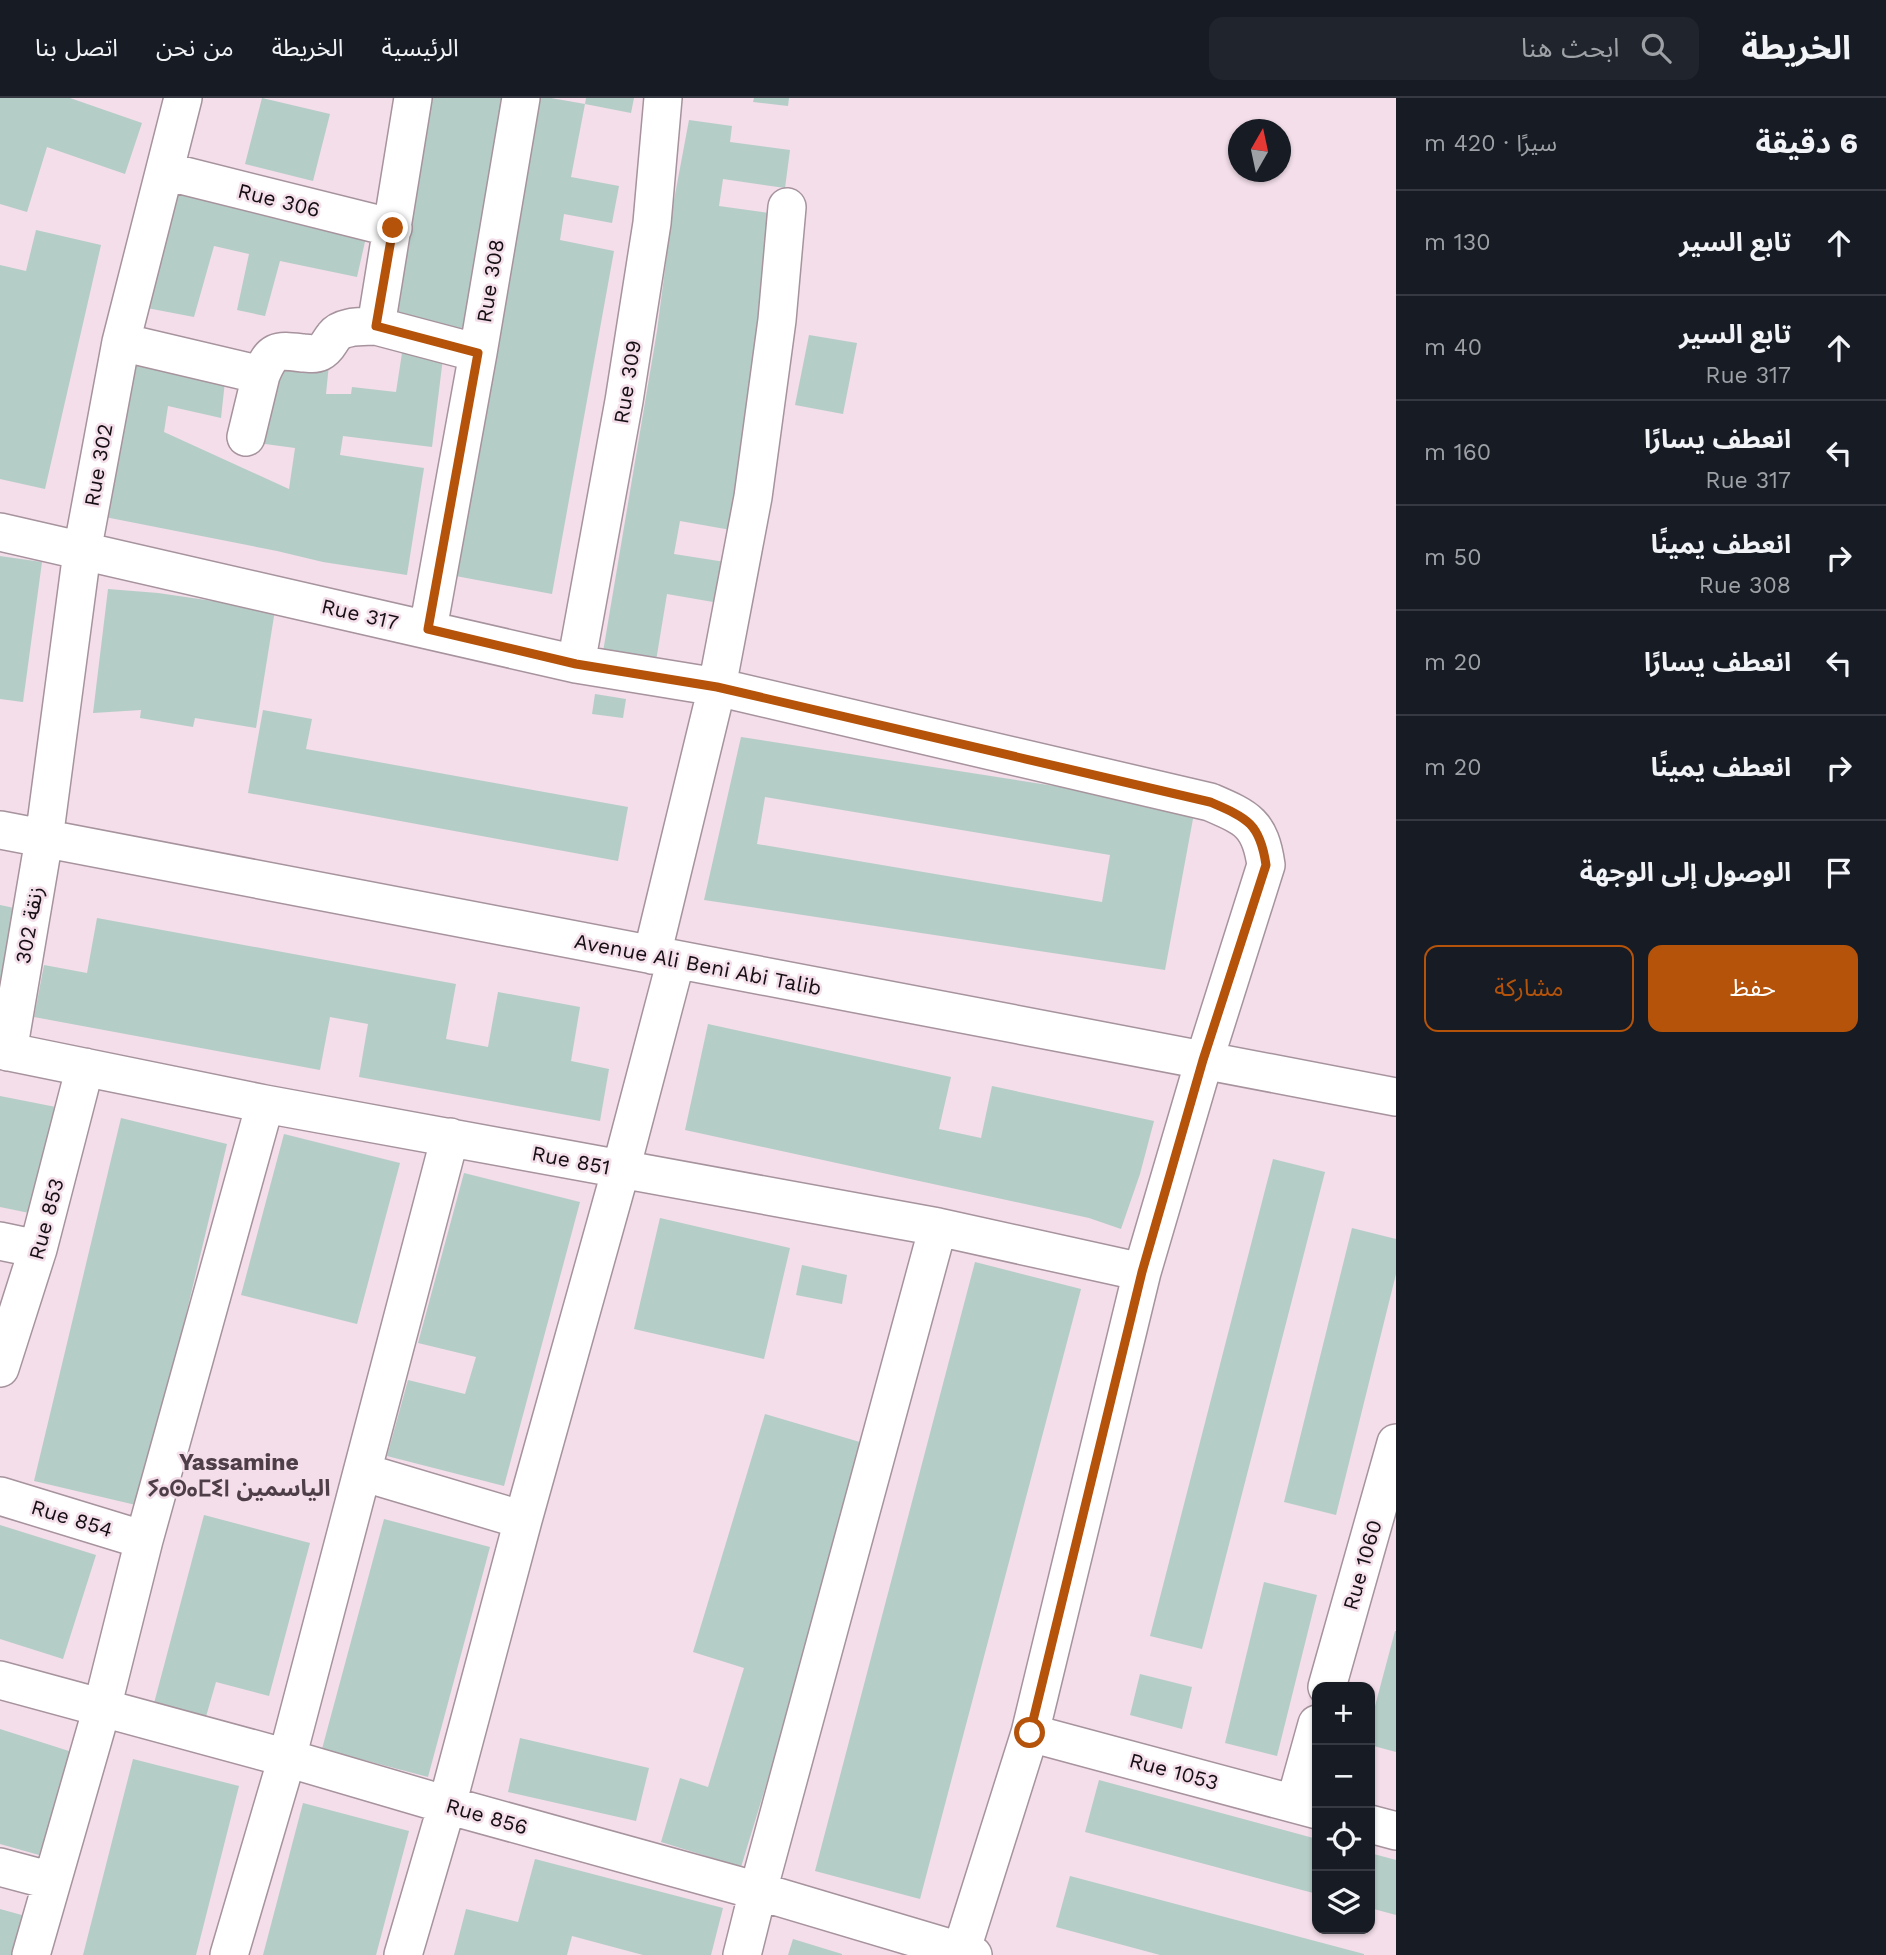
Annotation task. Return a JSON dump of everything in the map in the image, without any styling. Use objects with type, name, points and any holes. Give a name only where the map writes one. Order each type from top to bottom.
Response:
[{"type":"street","name":"Rue 302","points":[[44,839],[82,552],[121,341],[183,98]]},
{"type":"street","points":[[376,326],[413,98]]},
{"type":"street","name":"Rue 308","points":[[428,629],[521,98]]},
{"type":"street","name":"Rue 309","points":[[576,664],[624,401],[652,223],[663,98]]},
{"type":"street","name":"Rue 306","points":[[165,171],[393,228]]},
{"type":"street","points":[[403,1955],[447,1805],[621,1169],[752,497],[777,320],[787,207]]},
{"type":"street","points":[[246,437],[261,375],[272,354],[280,351],[315,354],[329,345],[334,334],[341,330],[376,326],[478,353]]},
{"type":"street","points":[[121,341],[261,375]]},
{"type":"street","name":"Rue 317","points":[[0,532],[576,664],[717,687],[1210,802],[1235,813],[1254,828],[1263,844],[1266,865],[1203,1060],[1142,1272],[1030,1733],[964,1954]]},
{"type":"street","name":"Avenue Ali Beni Abi Talib","points":[[0,830],[1396,1097]]},
{"type":"street","name":"زنقة 302","points":[[4,1051],[44,839]]},
{"type":"street","name":"Rue 851","points":[[4,1051],[265,1104],[938,1227],[1142,1272]]},
{"type":"street","name":"Rue 853","points":[[0,1368],[38,1249],[85,1067]]},
{"type":"street","points":[[31,1955],[102,1708],[144,1540],[265,1104]]},
{"type":"street","points":[[229,1955],[287,1758],[450,1137]]},
{"type":"street","points":[[742,1955],[938,1227]]},
{"type":"street","points":[[0,1241],[38,1249]]},
{"type":"street","name":"Rue 1060","points":[[1329,1682],[1396,1443]]},
{"type":"street","points":[[362,1472],[523,1520]]},
{"type":"street","name":"Rue 854","points":[[0,1496],[144,1540]]},
{"type":"street","name":"Rue 856","points":[[0,1680],[758,1891],[964,1954]]},
{"type":"street","name":"Rue 1053","points":[[1030,1733],[1306,1807]]},
{"type":"street","points":[[1306,1807],[1314,1745]]},
{"type":"street","points":[[1375,1825],[1396,1831]]},
{"type":"street","points":[[0,1867],[52,1881]]},
{"type":"building","points":[[0,98],[70,98],[142,123],[125,174],[47,147],[27,212],[0,204]]},
{"type":"building","points":[[262,98],[330,114],[313,181],[245,164]]},
{"type":"building","points":[[418,98],[503,98],[464,332],[383,317]]},
{"type":"building","points":[[527,98],[551,98],[585,104],[571,177],[619,186],[612,223],[564,214],[560,240],[614,251],[552,594],[440,573]]},
{"type":"building","points":[[586,98],[634,98],[631,113],[585,104]]},
{"type":"building","points":[[754,98],[789,98],[788,106],[753,102]]},
{"type":"building","points":[[689,120],[732,126],[730,142],[790,150],[785,188],[723,179],[719,206],[776,214],[731,530],[680,521],[674,554],[725,562],[719,603],[667,594],[656,661],[603,652]]},
{"type":"building","points":[[180,179],[369,224],[357,277],[280,261],[265,316],[237,310],[249,254],[214,246],[194,317],[147,308]]},
{"type":"building","points":[[36,230],[101,245],[45,489],[0,479],[0,265],[26,271]]},
{"type":"building","points":[[809,335],[857,343],[843,414],[795,405]]},
{"type":"building","points":[[133,353],[226,372],[221,418],[168,406],[164,432],[289,489],[295,448],[250,442],[273,354],[329,364],[326,394],[351,394],[352,387],[396,392],[402,353],[443,358],[432,447],[343,436],[340,455],[424,468],[407,575],[323,562],[105,517]]},
{"type":"building","points":[[0,556],[42,562],[23,702],[0,699]]},
{"type":"building","points":[[108,589],[158,593],[275,610],[256,728],[195,718],[193,727],[140,718],[141,710],[93,713]]},
{"type":"building","points":[[595,694],[626,699],[623,718],[592,714]]},
{"type":"building","points":[[263,710],[312,719],[306,749],[628,807],[618,861],[248,793]]},
{"type":"building","points":[[741,737],[1195,808],[1165,970],[704,900]],"holes":[[[765,797],[1110,855],[1102,902],[757,844]]]},
{"type":"building","points":[[0,905],[24,910],[0,1020]]},
{"type":"building","points":[[97,918],[456,984],[446,1039],[488,1047],[498,992],[580,1007],[571,1061],[609,1069],[600,1121],[359,1077],[368,1024],[330,1017],[320,1070],[34,1017],[44,965],[87,973]]},
{"type":"building","points":[[708,1024],[951,1077],[939,1129],[981,1138],[992,1086],[1154,1121],[1121,1229],[1089,1218],[685,1130]]},
{"type":"building","points":[[0,1096],[61,1108],[39,1215],[0,1207]]},
{"type":"building","points":[[121,1118],[227,1144],[140,1506],[34,1481]]},
{"type":"building","points":[[284,1134],[400,1163],[357,1324],[241,1295]]},
{"type":"building","points":[[1273,1159],[1325,1172],[1202,1649],[1150,1636]]},
{"type":"building","points":[[464,1173],[580,1202],[504,1486],[387,1456],[408,1380],[465,1394],[476,1357],[418,1343]]},
{"type":"building","points":[[660,1218],[790,1248],[764,1359],[634,1329]]},
{"type":"building","points":[[1352,1228],[1396,1239],[1396,1274],[1336,1515],[1284,1502]]},
{"type":"building","points":[[975,1262],[1081,1289],[920,1899],[815,1871]]},
{"type":"building","points":[[802,1265],[847,1275],[842,1304],[796,1295]]},
{"type":"building","points":[[765,1414],[870,1445],[741,1867],[661,1842],[680,1778],[708,1787],[744,1668],[693,1652]]},
{"type":"building","points":[[204,1515],[310,1543],[269,1696],[216,1682],[205,1720],[153,1707]]},
{"type":"building","points":[[384,1519],[490,1547],[428,1777],[322,1749]]},
{"type":"building","points":[[0,1525],[96,1555],[63,1659],[0,1639]]},
{"type":"building","points":[[1264,1582],[1317,1595],[1277,1756],[1225,1743]]},
{"type":"building","points":[[1396,1631],[1396,1752],[1375,1746],[1375,1706]]},
{"type":"building","points":[[1140,1674],[1192,1687],[1182,1729],[1130,1715]]},
{"type":"building","points":[[0,1729],[72,1752],[39,1855],[0,1844]]},
{"type":"building","points":[[520,1738],[649,1768],[636,1821],[508,1792]]},
{"type":"building","points":[[133,1759],[239,1786],[196,1955],[83,1955]]},
{"type":"building","points":[[1099,1780],[1312,1838],[1312,1893],[1085,1832]]},
{"type":"building","points":[[303,1803],[409,1831],[376,1955],[263,1955]]},
{"type":"building","points":[[1375,1854],[1396,1860],[1396,1915],[1375,1909]]},
{"type":"building","points":[[535,1859],[723,1908],[711,1955],[643,1955],[572,1936],[567,1955],[454,1955],[466,1909],[518,1922]]},
{"type":"building","points":[[1070,1876],[1364,1955],[1160,1955],[1056,1927]]},
{"type":"building","points":[[0,1909],[29,1917],[19,1955],[0,1955]]},
{"type":"building","points":[[793,1939],[842,1954],[842,1955],[788,1955]]},
{"type":"district","name":"Yassamine ⵢⴰⵙⴰⵎⵉⵏ الياسمين","points":[[239,1475]]},
{"type":"route","points":[[393,228],[376,326],[478,353],[428,629],[576,664],[717,687],[1210,802],[1235,813],[1254,828],[1263,844],[1266,865],[1203,1060],[1142,1272],[1030,1733]]}]
